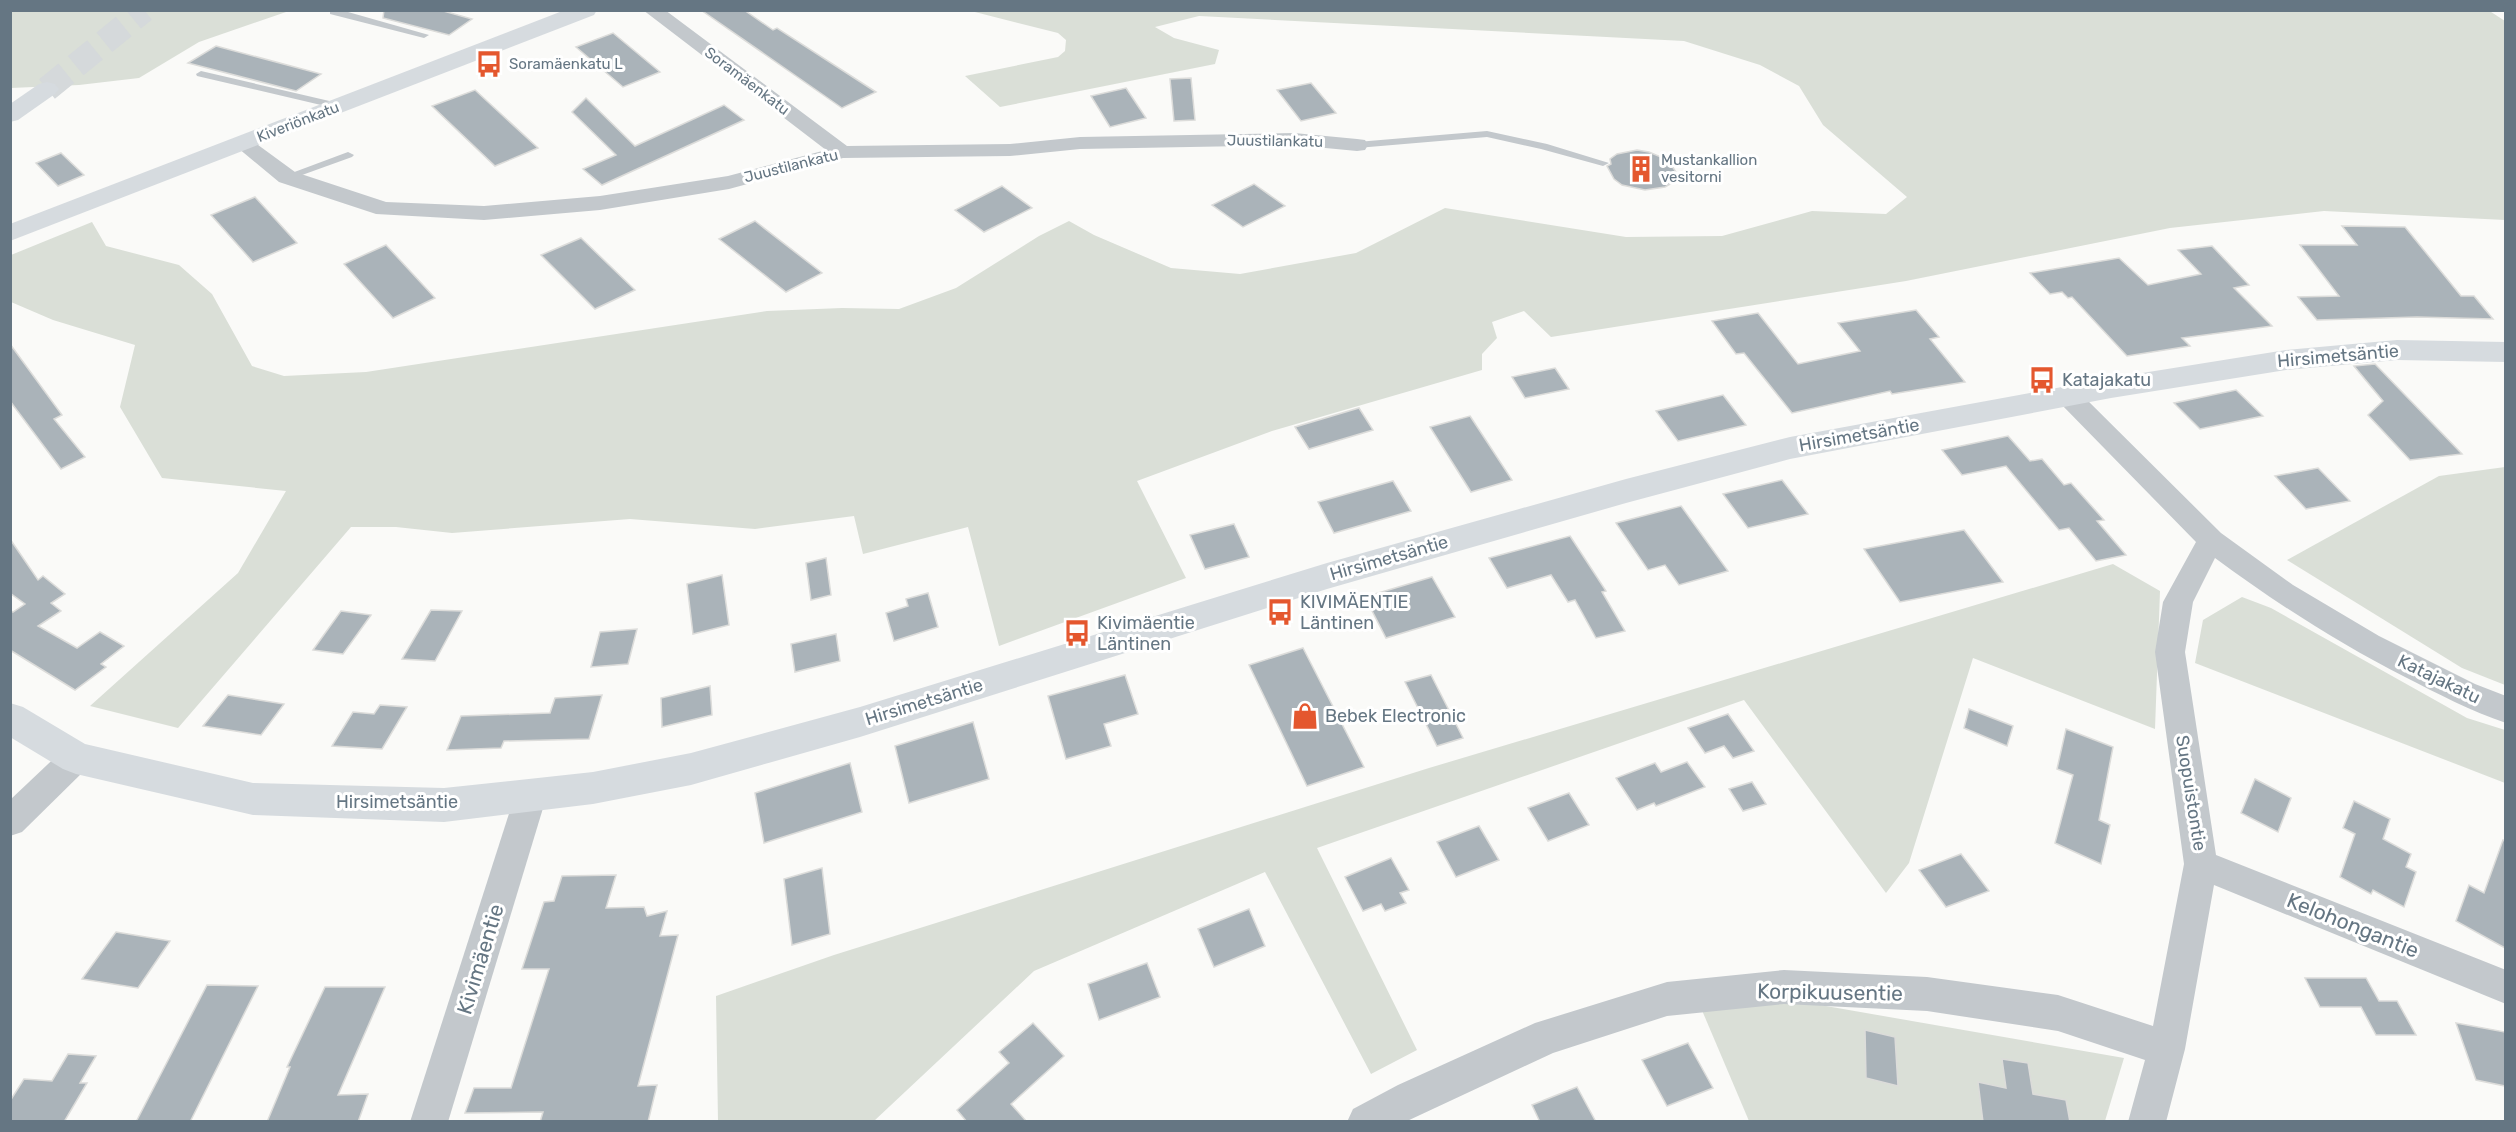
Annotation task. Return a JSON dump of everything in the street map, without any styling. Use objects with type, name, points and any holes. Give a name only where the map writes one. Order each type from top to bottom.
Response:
[{"type":"street","name":"Kiveriönkatu","points":[[10,233],[586,10]]},
{"type":"street","name":"Soramäenkatu","points":[[652,10],[842,152]]},
{"type":"street","points":[[10,115],[47,89]]},
{"type":"street","name":"Juustilankatu","points":[[243,143],[287,177],[384,209],[484,213],[600,203],[729,182],[842,152],[1011,150],[1080,143],[1294,139],[1357,145]]},
{"type":"street","name":"Hirsimetsäntie","points":[[10,718],[76,758],[253,799],[444,805],[593,788],[691,769],[860,722],[1327,576],[1626,491],[1790,448],[2286,360],[2397,350],[2505,352]]},
{"type":"street","name":"Katajakatu","points":[[2069,397],[2211,540],[2283,593],[2368,644],[2464,693],[2505,710]]},
{"type":"street","name":"Suopuistontie","points":[[2147,1122],[2167,1049],[2201,864],[2170,652],[2178,602],[2211,540]]},
{"type":"street","points":[[10,822],[76,758]]},
{"type":"street","name":"Kivimäentie","points":[[429,1122],[531,795]]},
{"type":"street","name":"Kelohongantie","points":[[2201,864],[2505,987]]},
{"type":"street","name":"Korpikuusentie","points":[[1366,1122],[1411,1098],[1548,1036],[1667,999],[1784,987],[1927,994],[2058,1013],[2167,1049]]},
{"type":"lane","points":[[336,10],[334,12],[424,35]]},
{"type":"lane","points":[[201,74],[338,106]]},
{"type":"lane","points":[[1357,145],[1487,134],[1543,146],[1603,163]]},
{"type":"lane","points":[[287,177],[348,154]]},
{"type":"shaded area","points":[[2488,10],[2505,21],[2505,220],[2324,211],[2170,228],[1906,281],[1551,337],[1524,311],[1492,322],[1497,338],[1482,354],[1482,370],[1272,431],[1137,481],[1186,578],[999,646],[968,527],[863,554],[854,516],[755,529],[630,519],[452,533],[396,527],[351,527],[178,728],[90,706],[238,573],[286,491],[162,478],[120,407],[135,345],[53,320],[11,302],[11,255],[92,222],[106,246],[179,265],[212,294],[252,366],[284,376],[366,372],[767,311],[842,308],[899,309],[956,288],[1039,236],[1069,221],[1094,235],[1171,268],[1240,274],[1356,253],[1445,208],[1626,237],[1722,236],[1812,211],[1886,214],[1907,197],[1823,125],[1799,86],[1760,65],[1684,41],[1199,16],[1155,27],[1174,38],[1219,50],[1215,64],[1000,107],[965,76],[1058,57],[1065,51],[1066,40],[1058,33],[971,11]]},
{"type":"shaded area","points":[[11,11],[289,11],[199,42],[139,78],[79,85],[11,88]]},
{"type":"shaded area","points":[[2505,467],[2505,685],[2462,668],[2287,560],[2439,476]]},
{"type":"shaded area","points":[[2113,564],[2160,591],[2155,729],[1973,658],[1909,863],[1886,893],[1744,700],[1317,848],[1417,1050],[1371,1074],[1265,872],[1034,971],[874,1121],[718,1121],[716,996],[834,955],[1429,768]]},
{"type":"shaded area","points":[[2242,597],[2271,608],[2467,718],[2505,730],[2505,783],[2195,663],[2203,620]]},
{"type":"shaded area","points":[[1803,1002],[2124,1058],[2105,1121],[1749,1121],[1701,1008]]},
{"type":"building","points":[[384,10],[440,10],[472,19],[449,35],[383,18]]},
{"type":"building","points":[[701,10],[744,10],[773,30],[777,28],[876,92],[842,108]]},
{"type":"building","points":[[613,33],[660,72],[623,87],[576,47]]},
{"type":"building","points":[[216,46],[321,74],[296,91],[188,63]]},
{"type":"building","points":[[1191,78],[1195,120],[1174,121],[1170,79]]},
{"type":"building","points":[[1311,83],[1336,113],[1301,121],[1277,90]]},
{"type":"building","points":[[1126,88],[1146,118],[1110,127],[1091,96]]},
{"type":"building","points":[[475,90],[538,148],[495,166],[432,106]]},
{"type":"building","points":[[586,98],[635,146],[724,105],[744,120],[602,185],[583,169],[616,155],[572,112]]},
{"type":"building","name":"Mustankallion vesitorni","points":[[1637,150],[1668,160],[1676,172],[1672,183],[1665,187],[1645,190],[1622,185],[1614,179],[1607,166],[1611,164],[1610,159],[1617,154]]},
{"type":"building","points":[[61,153],[84,175],[58,186],[36,163]]},
{"type":"building","points":[[1254,184],[1285,206],[1243,227],[1212,205]]},
{"type":"building","points":[[1002,186],[1032,208],[984,232],[955,210]]},
{"type":"building","points":[[255,197],[297,243],[253,262],[211,215]]},
{"type":"building","points":[[755,221],[822,273],[786,292],[719,239]]},
{"type":"building","points":[[2342,226],[2405,227],[2461,296],[2474,296],[2493,319],[2417,317],[2317,320],[2298,297],[2339,296],[2300,245],[2357,245]]},
{"type":"building","points":[[581,238],[635,290],[595,309],[541,255]]},
{"type":"building","points":[[386,245],[435,298],[393,318],[344,264]]},
{"type":"building","points":[[2212,246],[2249,285],[2234,288],[2272,326],[2182,338],[2190,346],[2127,356],[2072,297],[2068,298],[2062,292],[2050,294],[2030,273],[2119,258],[2148,285],[2201,274],[2178,250]]},
{"type":"building","points":[[1916,310],[1939,337],[1930,339],[1965,382],[1892,394],[1890,391],[1792,413],[1744,353],[1736,354],[1712,321],[1758,313],[1798,364],[1860,351],[1838,323]]},
{"type":"building","points":[[10,344],[62,415],[54,419],[85,457],[61,469],[10,401]]},
{"type":"building","points":[[2375,364],[2462,454],[2410,460],[2368,415],[2383,401],[2354,366]]},
{"type":"building","points":[[1555,368],[1569,389],[1525,398],[1512,377]]},
{"type":"building","points":[[2236,390],[2263,416],[2200,429],[2174,403]]},
{"type":"building","points":[[1723,395],[1746,425],[1678,441],[1656,411]]},
{"type":"building","points":[[1359,408],[1373,430],[1309,449],[1295,427]]},
{"type":"building","points":[[1470,416],[1512,480],[1471,492],[1430,427]]},
{"type":"building","points":[[2008,436],[2030,461],[2042,459],[2064,485],[2071,483],[2104,520],[2097,521],[2126,555],[2096,561],[2069,528],[2059,530],[2006,466],[1962,475],[1942,450]]},
{"type":"building","points":[[2318,468],[2350,501],[2306,509],[2275,476]]},
{"type":"building","points":[[1782,480],[1808,514],[1748,528],[1723,494]]},
{"type":"building","points":[[1393,481],[1411,511],[1334,533],[1318,502]]},
{"type":"building","points":[[1681,506],[1728,571],[1679,585],[1665,565],[1648,570],[1616,523]]},
{"type":"building","points":[[1234,524],[1249,557],[1205,569],[1190,535]]},
{"type":"building","points":[[1964,530],[2003,582],[1900,602],[1864,549]]},
{"type":"building","points":[[1570,536],[1606,591],[1602,592],[1625,631],[1596,638],[1575,600],[1568,602],[1551,575],[1507,588],[1489,558]]},
{"type":"building","points":[[10,539],[38,580],[43,576],[65,594],[51,603],[61,611],[38,626],[77,648],[100,632],[124,646],[101,664],[106,667],[75,690],[10,650],[10,610],[13,612],[25,604],[10,593]]},
{"type":"building","points":[[826,558],[831,595],[811,600],[806,563]]},
{"type":"building","points":[[722,575],[729,625],[693,634],[687,584]]},
{"type":"building","points":[[1432,577],[1455,617],[1386,638],[1365,597]]},
{"type":"building","points":[[928,593],[938,627],[894,641],[886,613],[908,606],[906,599]]},
{"type":"building","points":[[431,610],[462,611],[435,661],[402,659]]},
{"type":"building","points":[[341,611],[371,615],[343,654],[313,650]]},
{"type":"building","points":[[637,629],[628,664],[591,667],[600,632]]},
{"type":"building","points":[[836,634],[840,661],[795,672],[791,644]]},
{"type":"building","name":"Bebek Electronic","points":[[1303,648],[1364,767],[1307,786],[1249,665]]},
{"type":"building","points":[[1125,675],[1138,714],[1104,724],[1111,746],[1066,759],[1048,696]]},
{"type":"building","points":[[1431,675],[1463,738],[1437,746],[1405,682]]},
{"type":"building","points":[[710,686],[712,715],[662,727],[661,698]]},
{"type":"building","points":[[228,695],[284,704],[261,735],[203,726]]},
{"type":"building","points":[[602,695],[589,739],[504,741],[501,748],[447,750],[461,716],[550,713],[555,698]]},
{"type":"building","points":[[380,705],[407,707],[382,749],[332,746],[353,712],[374,714]]},
{"type":"building","points":[[1969,709],[2013,726],[2007,746],[1964,728]]},
{"type":"building","points":[[1728,714],[1754,751],[1733,758],[1724,746],[1705,753],[1688,728]]},
{"type":"building","points":[[973,722],[989,779],[909,803],[895,746]]},
{"type":"building","points":[[2066,729],[2113,747],[2099,820],[2110,825],[2101,864],[2055,843],[2073,775],[2057,769]]},
{"type":"building","points":[[1687,762],[1705,787],[1656,806],[1654,803],[1637,810],[1616,778],[1655,763],[1661,772]]},
{"type":"building","points":[[850,763],[862,812],[764,843],[755,793]]},
{"type":"building","points":[[2255,779],[2291,798],[2278,832],[2241,813]]},
{"type":"building","points":[[1752,782],[1766,804],[1743,811],[1729,789]]},
{"type":"building","points":[[1569,793],[1589,825],[1548,841],[1528,808]]},
{"type":"building","points":[[2354,801],[2390,819],[2383,839],[2411,854],[2406,867],[2416,872],[2404,907],[2373,890],[2371,894],[2340,877],[2355,834],[2343,828]]},
{"type":"building","points":[[1479,826],[1499,860],[1456,877],[1437,842]]},
{"type":"building","points":[[2503,840],[2505,841],[2505,948],[2456,921],[2469,885],[2484,893]]},
{"type":"building","points":[[1961,854],[1989,891],[1946,907],[1919,870]]},
{"type":"building","points":[[1391,858],[1409,890],[1400,893],[1406,903],[1385,911],[1381,904],[1363,911],[1345,877]]},
{"type":"building","points":[[822,868],[830,934],[792,945],[784,879]]},
{"type":"building","points":[[616,875],[606,908],[644,907],[647,916],[667,911],[660,936],[678,935],[638,1086],[657,1085],[648,1122],[540,1122],[543,1112],[465,1113],[474,1088],[511,1088],[549,969],[522,969],[544,902],[554,901],[562,876]]},
{"type":"building","points":[[1249,909],[1265,946],[1214,967],[1198,929]]},
{"type":"building","points":[[116,932],[170,941],[138,988],[82,979]]},
{"type":"building","points":[[1147,963],[1160,997],[1099,1020],[1088,984]]},
{"type":"building","points":[[2305,978],[2366,978],[2379,1001],[2397,1001],[2416,1035],[2376,1035],[2361,1007],[2320,1007]]},
{"type":"building","points":[[207,985],[258,986],[190,1122],[136,1122]]},
{"type":"building","points":[[325,987],[385,987],[338,1095],[368,1094],[358,1122],[267,1122],[290,1067],[287,1067]]},
{"type":"building","points":[[1033,1023],[1064,1056],[1011,1104],[1027,1122],[967,1122],[957,1110],[1009,1063],[999,1052]]},
{"type":"building","points":[[2456,1023],[2505,1032],[2505,1086],[2476,1080]]},
{"type":"building","points":[[1865,1030],[1895,1037],[1898,1086],[1866,1078]]},
{"type":"building","points":[[1688,1043],[1713,1088],[1667,1106],[1642,1060]]},
{"type":"building","points":[[68,1054],[96,1056],[80,1083],[87,1083],[64,1122],[10,1122],[10,1101],[24,1079],[52,1081]]},
{"type":"building","points":[[2002,1059],[2028,1063],[2033,1094],[2066,1100],[2070,1122],[1983,1122],[1978,1082],[2006,1088]]},
{"type":"building","points":[[1577,1087],[1596,1122],[1540,1122],[1532,1105]]},
{"type":"tunnel","points":[[47,89],[144,10]]},
{"type":"place","name":"Soramäenkatu L","points":[[489,64]]},
{"type":"place","name":"Mustankallion vesitorni","points":[[1641,169]]},
{"type":"place","name":"Katajakatu","points":[[2042,380]]},
{"type":"place","name":"KIVIMÄENTIE Läntinen","points":[[1280,612]]},
{"type":"place","name":"Kivimäentie Läntinen","points":[[1077,633]]},
{"type":"place","name":"Bebek Electronic","points":[[1305,716]]}]
